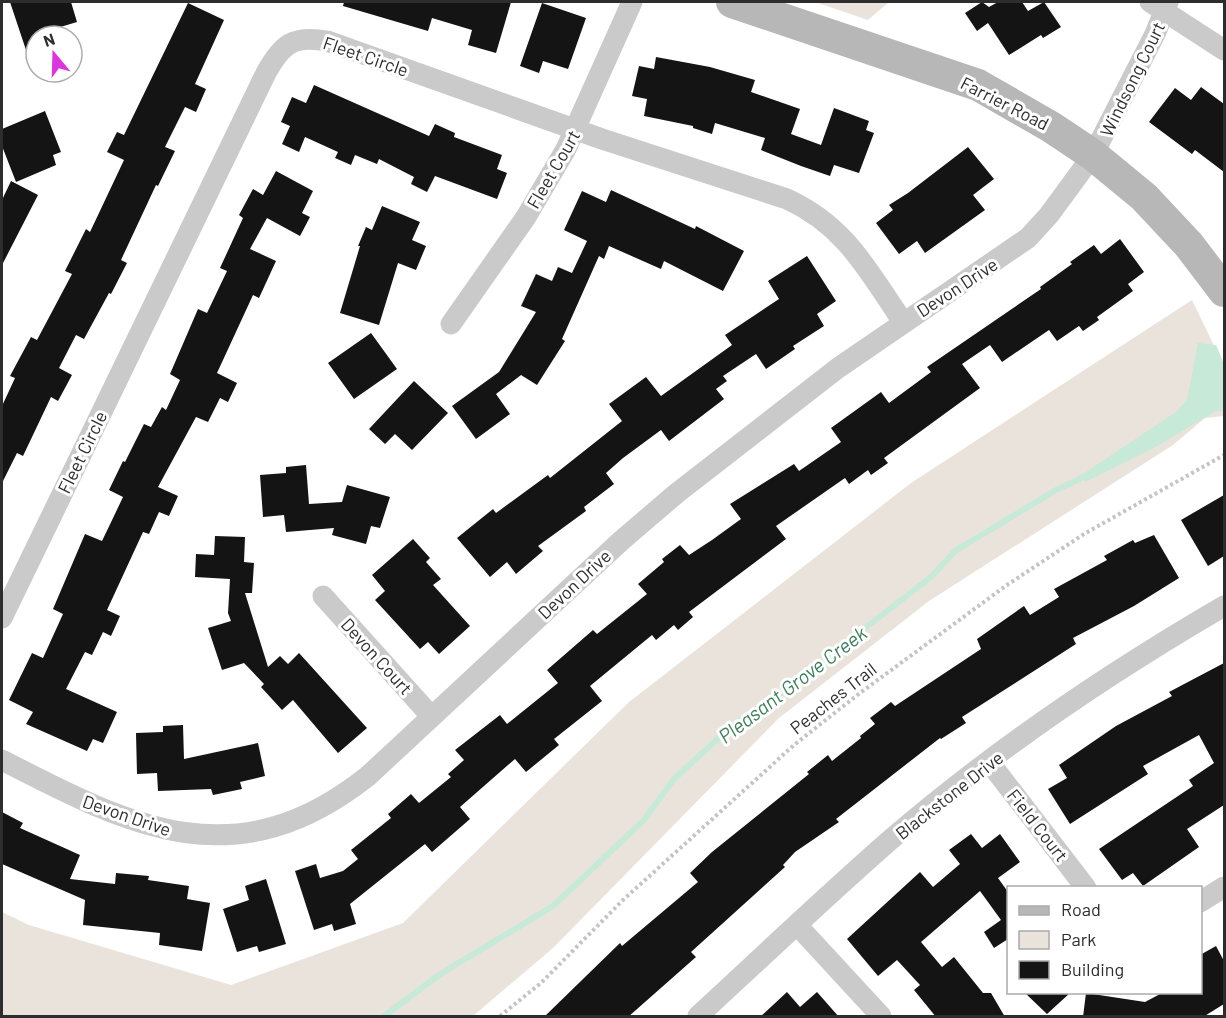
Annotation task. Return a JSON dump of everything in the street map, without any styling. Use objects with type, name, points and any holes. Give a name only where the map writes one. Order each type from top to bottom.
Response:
[{"type":"street","name":"Fleet Court","points":[[451,324],[526,217],[577,129],[632,2]]},
{"type":"street","name":"Farrier Road","points":[[732,2],[978,85],[1051,126],[1094,155],[1144,197],[1189,244],[1224,291]]},
{"type":"street","name":"Windsong Court","points":[[1094,155],[1161,5]]},
{"type":"street","points":[[1161,5],[1224,50]]},
{"type":"street","name":"Fleet Circle","points":[[2,618],[266,73],[275,56],[291,41],[312,38],[327,41],[577,129],[788,199],[812,211],[834,228],[852,248],[903,322]]},
{"type":"street","name":"Devon Drive","points":[[2,760],[71,796],[120,817],[178,833],[240,835],[292,821],[338,800],[368,776],[677,493],[903,322],[976,276],[1028,238],[1049,215],[1094,155]]},
{"type":"street","name":"Devon Court","points":[[322,596],[431,716]]},
{"type":"street","name":"Blackstone Drive","points":[[698,1017],[890,840],[990,763],[1119,670],[1224,606]]},
{"type":"street","name":"Field Court","points":[[990,763],[1084,886]]},
{"type":"street","points":[[1202,901],[1224,887]]},
{"type":"street","points":[[797,925],[881,1017]]},
{"type":"path","name":"Peaches Trail","points":[[500,1017],[541,983],[623,900],[794,746],[860,693],[1008,585],[1084,534],[1224,455]]},
{"type":"green space","points":[[815,2],[889,2],[868,20]]},
{"type":"green space","points":[[1192,300],[1224,366],[1224,416],[1205,418],[1173,445],[929,601],[779,718],[553,948],[473,1016],[2,1016],[2,912],[29,925],[231,985],[403,923],[629,702],[911,483]]},
{"type":"shaded area","points":[[1198,343],[1216,345],[1224,364],[1224,411],[1216,411],[1152,449],[1085,482],[1083,474],[1176,412],[1187,400]]},
{"type":"building","points":[[10,2],[71,2],[77,22],[24,24],[24,44]]},
{"type":"building","points":[[344,2],[511,2],[496,53],[468,45],[472,30],[432,18],[428,31],[343,6]]},
{"type":"building","points":[[982,2],[989,7],[998,2],[1022,2],[1028,11],[1044,2],[1061,27],[1043,38],[1041,35],[1009,55],[988,23],[977,31],[965,13]]},
{"type":"building","points":[[188,3],[224,20],[195,84],[206,89],[196,112],[185,107],[165,147],[175,151],[158,186],[156,185],[121,260],[127,263],[111,294],[109,293],[84,339],[76,335],[59,368],[72,375],[58,401],[51,397],[23,456],[17,453],[2,483],[2,406],[15,378],[10,376],[31,337],[37,340],[72,274],[65,271],[86,229],[90,232],[124,160],[107,152],[117,132],[124,135]]},
{"type":"building","points":[[542,3],[586,18],[568,69],[543,61],[539,73],[520,66]]},
{"type":"building","points":[[656,57],[710,67],[755,80],[751,92],[800,109],[791,134],[821,145],[834,108],[869,121],[866,130],[874,133],[859,173],[834,165],[830,176],[801,166],[761,150],[765,138],[715,123],[712,134],[693,128],[693,126],[644,116],[647,99],[632,96],[639,66],[654,69]]},
{"type":"building","points":[[314,85],[429,136],[435,124],[455,133],[454,137],[502,155],[497,169],[507,173],[497,199],[435,176],[427,192],[411,184],[414,177],[379,159],[377,164],[355,155],[351,165],[335,158],[338,152],[305,137],[299,152],[282,144],[290,126],[281,122],[292,97],[306,103]]},
{"type":"building","points":[[1201,87],[1224,104],[1224,172],[1195,150],[1192,154],[1149,122],[1175,88],[1191,100]]},
{"type":"building","points":[[45,111],[61,152],[53,155],[56,165],[16,182],[2,146],[2,129]]},
{"type":"building","points":[[968,147],[994,179],[973,195],[985,210],[925,253],[917,241],[899,254],[876,223],[893,210],[889,205]]},
{"type":"building","points":[[276,171],[313,191],[302,213],[310,217],[300,236],[267,218],[250,249],[276,261],[259,298],[253,295],[217,373],[237,383],[228,402],[220,398],[208,422],[196,417],[158,487],[178,496],[169,516],[159,512],[149,534],[143,532],[107,610],[120,616],[111,636],[103,632],[92,655],[85,652],[66,689],[117,712],[103,743],[93,739],[87,751],[26,724],[33,712],[9,700],[32,653],[43,658],[63,614],[53,609],[85,534],[102,541],[114,516],[123,497],[109,490],[123,461],[125,462],[144,424],[151,427],[162,407],[166,410],[180,380],[170,374],[198,309],[207,313],[227,271],[220,268],[243,218],[239,215],[253,189],[263,195]]},
{"type":"building","points":[[11,181],[38,195],[2,265],[2,200]]},
{"type":"building","points":[[611,190],[695,229],[696,226],[744,251],[723,291],[664,261],[661,269],[609,246],[604,259],[599,256],[562,339],[565,341],[537,385],[521,375],[496,394],[510,414],[476,439],[452,406],[499,372],[536,312],[521,306],[536,274],[552,281],[558,267],[572,273],[587,241],[564,230],[582,191],[606,202]]},
{"type":"building","points":[[382,206],[420,222],[412,240],[426,246],[416,270],[398,263],[379,325],[340,313],[360,246],[358,246],[366,227],[372,230]]},
{"type":"building","points":[[1120,239],[1144,272],[1128,284],[1133,291],[1097,317],[1099,320],[1083,331],[1079,326],[1057,341],[1049,330],[1002,362],[990,345],[962,364],[980,388],[884,458],[888,463],[871,475],[868,470],[849,484],[845,478],[776,526],[786,539],[689,612],[693,617],[678,630],[674,625],[656,640],[652,635],[590,686],[602,701],[554,739],[559,745],[526,772],[515,759],[460,807],[470,819],[432,852],[425,844],[350,904],[356,924],[334,931],[332,924],[314,930],[295,871],[316,864],[320,878],[343,871],[358,859],[351,850],[391,818],[388,814],[411,794],[419,803],[451,777],[448,774],[464,760],[455,750],[500,715],[507,724],[558,683],[547,670],[593,630],[597,634],[647,594],[638,584],[664,562],[662,559],[680,545],[689,555],[712,540],[741,519],[730,504],[794,464],[799,471],[841,442],[831,428],[881,392],[889,403],[931,372],[927,367],[1041,289],[1040,287],[1072,264],[1070,262],[1094,245],[1101,254]]},
{"type":"building","points":[[807,256],[836,301],[817,314],[824,326],[793,346],[795,349],[766,369],[756,354],[723,376],[727,381],[716,389],[724,399],[669,441],[661,430],[623,458],[606,473],[614,484],[584,507],[586,511],[538,546],[543,551],[516,574],[507,562],[490,577],[457,538],[493,509],[496,513],[548,475],[550,478],[622,421],[609,404],[646,377],[661,396],[732,345],[725,335],[779,299],[768,281]]},
{"type":"building","points":[[371,333],[397,369],[354,399],[328,363]]},
{"type":"building","points":[[414,381],[448,413],[412,450],[395,434],[385,444],[369,429]]},
{"type":"building","points":[[306,465],[309,504],[342,502],[347,485],[390,497],[380,528],[371,526],[366,544],[332,535],[334,528],[286,532],[284,515],[263,517],[260,475],[286,473],[286,467]]},
{"type":"building","points":[[1224,495],[1224,556],[1208,566],[1181,520]]},
{"type":"building","points":[[1154,535],[1179,578],[1134,606],[1073,638],[1076,644],[962,717],[966,723],[940,738],[836,819],[839,822],[795,852],[783,865],[785,867],[691,952],[696,957],[628,1017],[544,1017],[620,943],[622,946],[698,882],[690,873],[712,852],[809,774],[807,772],[828,755],[832,761],[861,738],[860,736],[875,724],[870,718],[891,702],[895,706],[981,649],[977,639],[1024,606],[1030,615],[1059,597],[1054,589],[1107,560],[1104,556],[1133,540],[1135,543]]},
{"type":"building","points":[[215,536],[245,537],[244,562],[254,563],[252,593],[245,593],[268,667],[280,656],[288,664],[299,653],[367,728],[338,753],[293,700],[282,710],[261,687],[264,684],[244,663],[222,670],[208,628],[231,621],[228,613],[230,579],[195,577],[196,554],[214,555]]},
{"type":"building","points":[[413,539],[430,558],[426,562],[441,579],[433,585],[470,626],[439,654],[428,642],[420,649],[375,600],[385,591],[372,575]]},
{"type":"building","points":[[1224,663],[1224,805],[1187,829],[1199,847],[1143,886],[1133,873],[1122,880],[1099,849],[1193,786],[1189,780],[1214,763],[1199,735],[1143,766],[1148,774],[1070,824],[1048,789],[1067,778],[1059,765],[1116,726],[1172,696],[1169,692]]},
{"type":"building","points":[[183,725],[184,759],[258,743],[265,776],[240,782],[242,789],[213,795],[211,789],[158,791],[157,773],[137,774],[136,733],[163,732],[163,726]]},
{"type":"building","points":[[2,812],[23,823],[20,828],[80,855],[70,879],[115,884],[116,873],[149,876],[148,880],[189,886],[187,899],[210,903],[202,951],[159,945],[160,933],[83,925],[85,900],[2,864]]},
{"type":"building","points":[[971,834],[982,848],[1000,834],[1020,862],[998,878],[1007,891],[1007,940],[994,948],[984,932],[1001,920],[980,891],[921,942],[942,967],[954,957],[983,993],[991,993],[1005,1017],[936,1017],[914,990],[920,985],[897,960],[878,976],[847,939],[920,872],[933,887],[960,864],[949,850]]},
{"type":"building","points":[[266,879],[286,944],[259,952],[257,946],[237,952],[223,909],[249,900],[245,886]]},
{"type":"building","points":[[1216,946],[1224,961],[1224,1004],[1203,1017],[1083,1017],[1086,994],[1145,1002],[1160,994],[1202,994],[1202,954]]},
{"type":"building","points":[[787,992],[800,1007],[817,992],[839,1017],[760,1017]]},
{"type":"building","points":[[1026,994],[1069,994],[1047,1014]]},
{"type":"waterway","name":"Pleasant Grove Creek","points":[[384,1016],[442,973],[553,906],[644,820],[674,779],[734,724],[787,689],[932,576],[955,551],[1056,490],[1090,474]]}]
